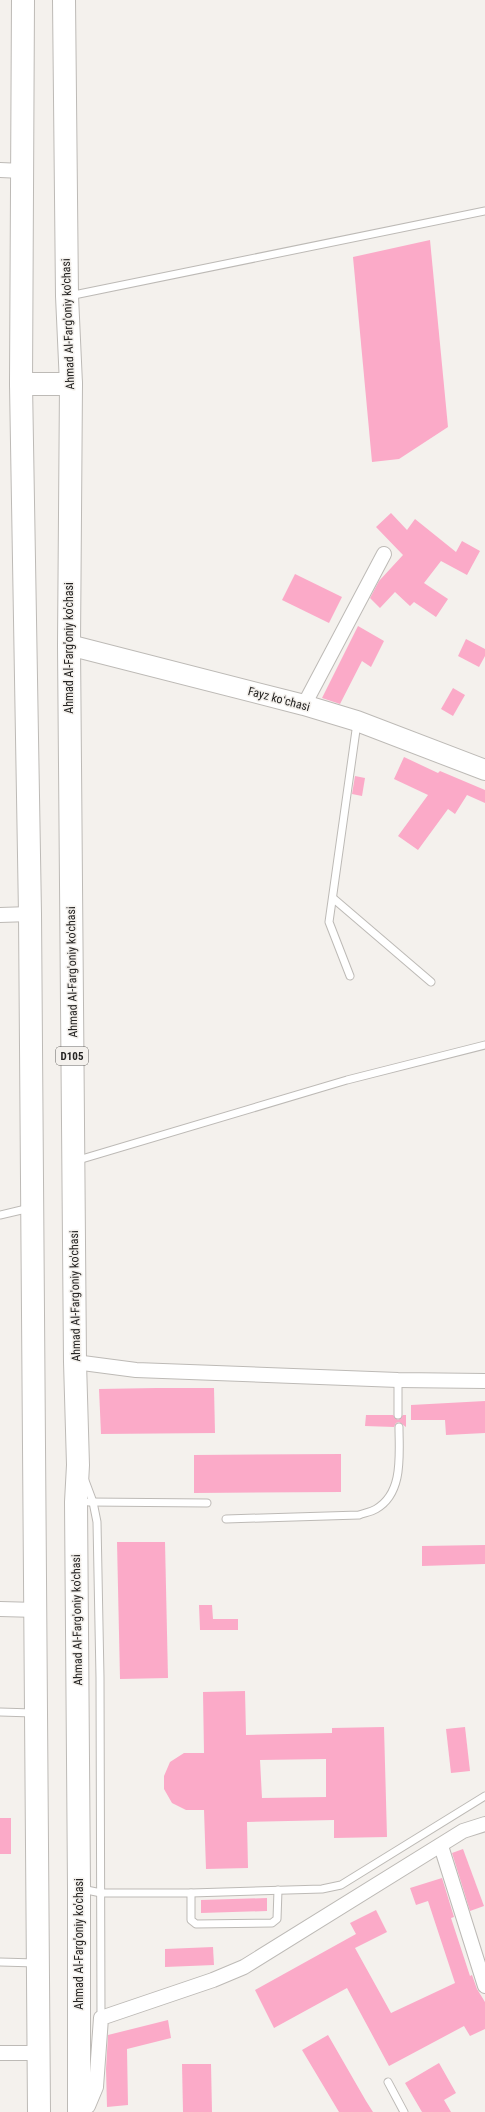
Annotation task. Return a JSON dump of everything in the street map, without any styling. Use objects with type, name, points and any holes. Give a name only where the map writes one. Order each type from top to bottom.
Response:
[{"type":"highway","points":[[23,0],[21,384],[30,914],[37,1610],[35,1713],[39,2112]]},
{"type":"highway","name":"Ahmad Al-Farg'oniy ko'chasi","points":[[64,0],[67,296],[70,384],[68,645],[75,1362],[78,1465],[85,1502],[79,1888],[79,2107]]},
{"type":"highway","points":[[21,384],[70,384]]},
{"type":"street","points":[[0,170],[23,170]]},
{"type":"street","points":[[304,705],[384,554]]},
{"type":"street","name":"Fayz koʻchasi","points":[[68,645],[304,705],[357,721],[485,770]]},
{"type":"street","points":[[0,915],[30,914]]},
{"type":"street","points":[[75,1362],[136,1370],[398,1380],[485,1381]]},
{"type":"street","points":[[0,1609],[37,1610]]},
{"type":"street","points":[[79,2107],[88,2106],[96,2086],[102,2018],[214,1980],[244,1967],[463,1831],[485,1824]]},
{"type":"street","points":[[441,1846],[485,1986]]},
{"type":"street","points":[[0,2053],[39,2053]]},
{"type":"lane","points":[[67,296],[485,211]]},
{"type":"lane","points":[[350,976],[329,922],[334,899],[357,721]]},
{"type":"lane","points":[[334,899],[431,982]]},
{"type":"lane","points":[[73,1162],[347,1080],[485,1045]]},
{"type":"lane","points":[[0,1215],[32,1207]]},
{"type":"lane","points":[[398,1380],[398,1415]]},
{"type":"lane","points":[[226,1519],[358,1515],[376,1510],[387,1501],[395,1486],[399,1464],[399,1427]]},
{"type":"lane","points":[[85,1502],[207,1503]]},
{"type":"lane","points":[[85,1502],[97,1522],[100,1662],[102,2018]]},
{"type":"lane","points":[[0,1712],[35,1713]]},
{"type":"lane","points":[[79,1888],[101,1893],[191,1893],[322,1889],[341,1885],[485,1796]]},
{"type":"lane","points":[[191,1893],[191,1920],[196,1924],[272,1923],[277,1919],[278,1890]]},
{"type":"lane","points":[[0,1962],[38,1963]]},
{"type":"lane","points":[[388,2082],[404,2112]]},
{"type":"building","points":[[430,240],[448,427],[399,459],[372,462],[353,257]]},
{"type":"building","points":[[391,513],[407,530],[415,519],[456,552],[462,541],[480,551],[467,575],[441,561],[424,583],[448,599],[436,617],[414,602],[410,606],[395,592],[380,608],[370,598],[379,581],[403,555],[376,527]]},
{"type":"building","points":[[295,574],[342,597],[329,623],[282,600]]},
{"type":"building","points":[[358,626],[384,641],[371,667],[362,661],[340,704],[322,698]]},
{"type":"building","points":[[466,639],[485,649],[485,656],[479,667],[458,656]]},
{"type":"building","points":[[453,688],[465,695],[453,716],[441,709]]},
{"type":"building","points":[[404,757],[438,773],[440,771],[485,790],[485,803],[467,795],[455,814],[448,809],[418,850],[398,836],[428,795],[394,779]]},
{"type":"building","points":[[355,776],[365,778],[362,796],[352,794]]},
{"type":"building","points":[[214,1388],[215,1433],[101,1434],[99,1389]]},
{"type":"building","points":[[485,1401],[485,1433],[446,1435],[445,1420],[411,1420],[411,1405]]},
{"type":"building","points":[[366,1415],[393,1415],[398,1420],[403,1415],[406,1415],[406,1427],[399,1422],[396,1423],[394,1427],[365,1426]]},
{"type":"building","points":[[341,1454],[341,1492],[194,1493],[194,1455]]},
{"type":"building","points":[[117,1542],[165,1542],[168,1678],[120,1679]]},
{"type":"building","points":[[485,1545],[485,1564],[422,1566],[422,1546]]},
{"type":"building","points":[[199,1605],[212,1605],[213,1619],[238,1619],[238,1630],[200,1630]]},
{"type":"building","points":[[245,1691],[246,1735],[332,1733],[332,1728],[384,1727],[387,1837],[334,1838],[334,1820],[247,1822],[248,1868],[206,1869],[204,1810],[186,1810],[172,1803],[164,1789],[164,1776],[170,1762],[184,1753],[204,1753],[203,1692]],"holes":[[[326,1759],[326,1797],[262,1798],[260,1760]]]},
{"type":"building","points":[[465,1727],[470,1771],[451,1773],[446,1729]]},
{"type":"building","points":[[0,1818],[11,1818],[11,1854],[0,1854]]},
{"type":"building","points":[[463,1849],[484,1906],[470,1911],[452,1853]]},
{"type":"building","points":[[442,1878],[454,1917],[451,1918],[470,1976],[472,1975],[477,1989],[485,2002],[485,2029],[470,2036],[464,2026],[389,2066],[347,1988],[274,2028],[255,1990],[356,1934],[350,1923],[376,1910],[387,1932],[355,1948],[391,2013],[455,1983],[428,1901],[416,1905],[410,1888]]},
{"type":"building","points":[[267,1898],[267,1911],[201,1913],[201,1900]]},
{"type":"building","points":[[213,1947],[214,1965],[165,1967],[165,1949]]},
{"type":"building","points":[[168,2020],[171,2038],[127,2049],[128,2105],[107,2107],[106,2069],[108,2035]]},
{"type":"building","points":[[328,2035],[373,2112],[339,2112],[302,2050]]},
{"type":"building","points":[[439,2063],[456,2093],[444,2100],[451,2112],[422,2112],[405,2083]]},
{"type":"building","points":[[182,2064],[211,2064],[212,2112],[183,2112]]}]
